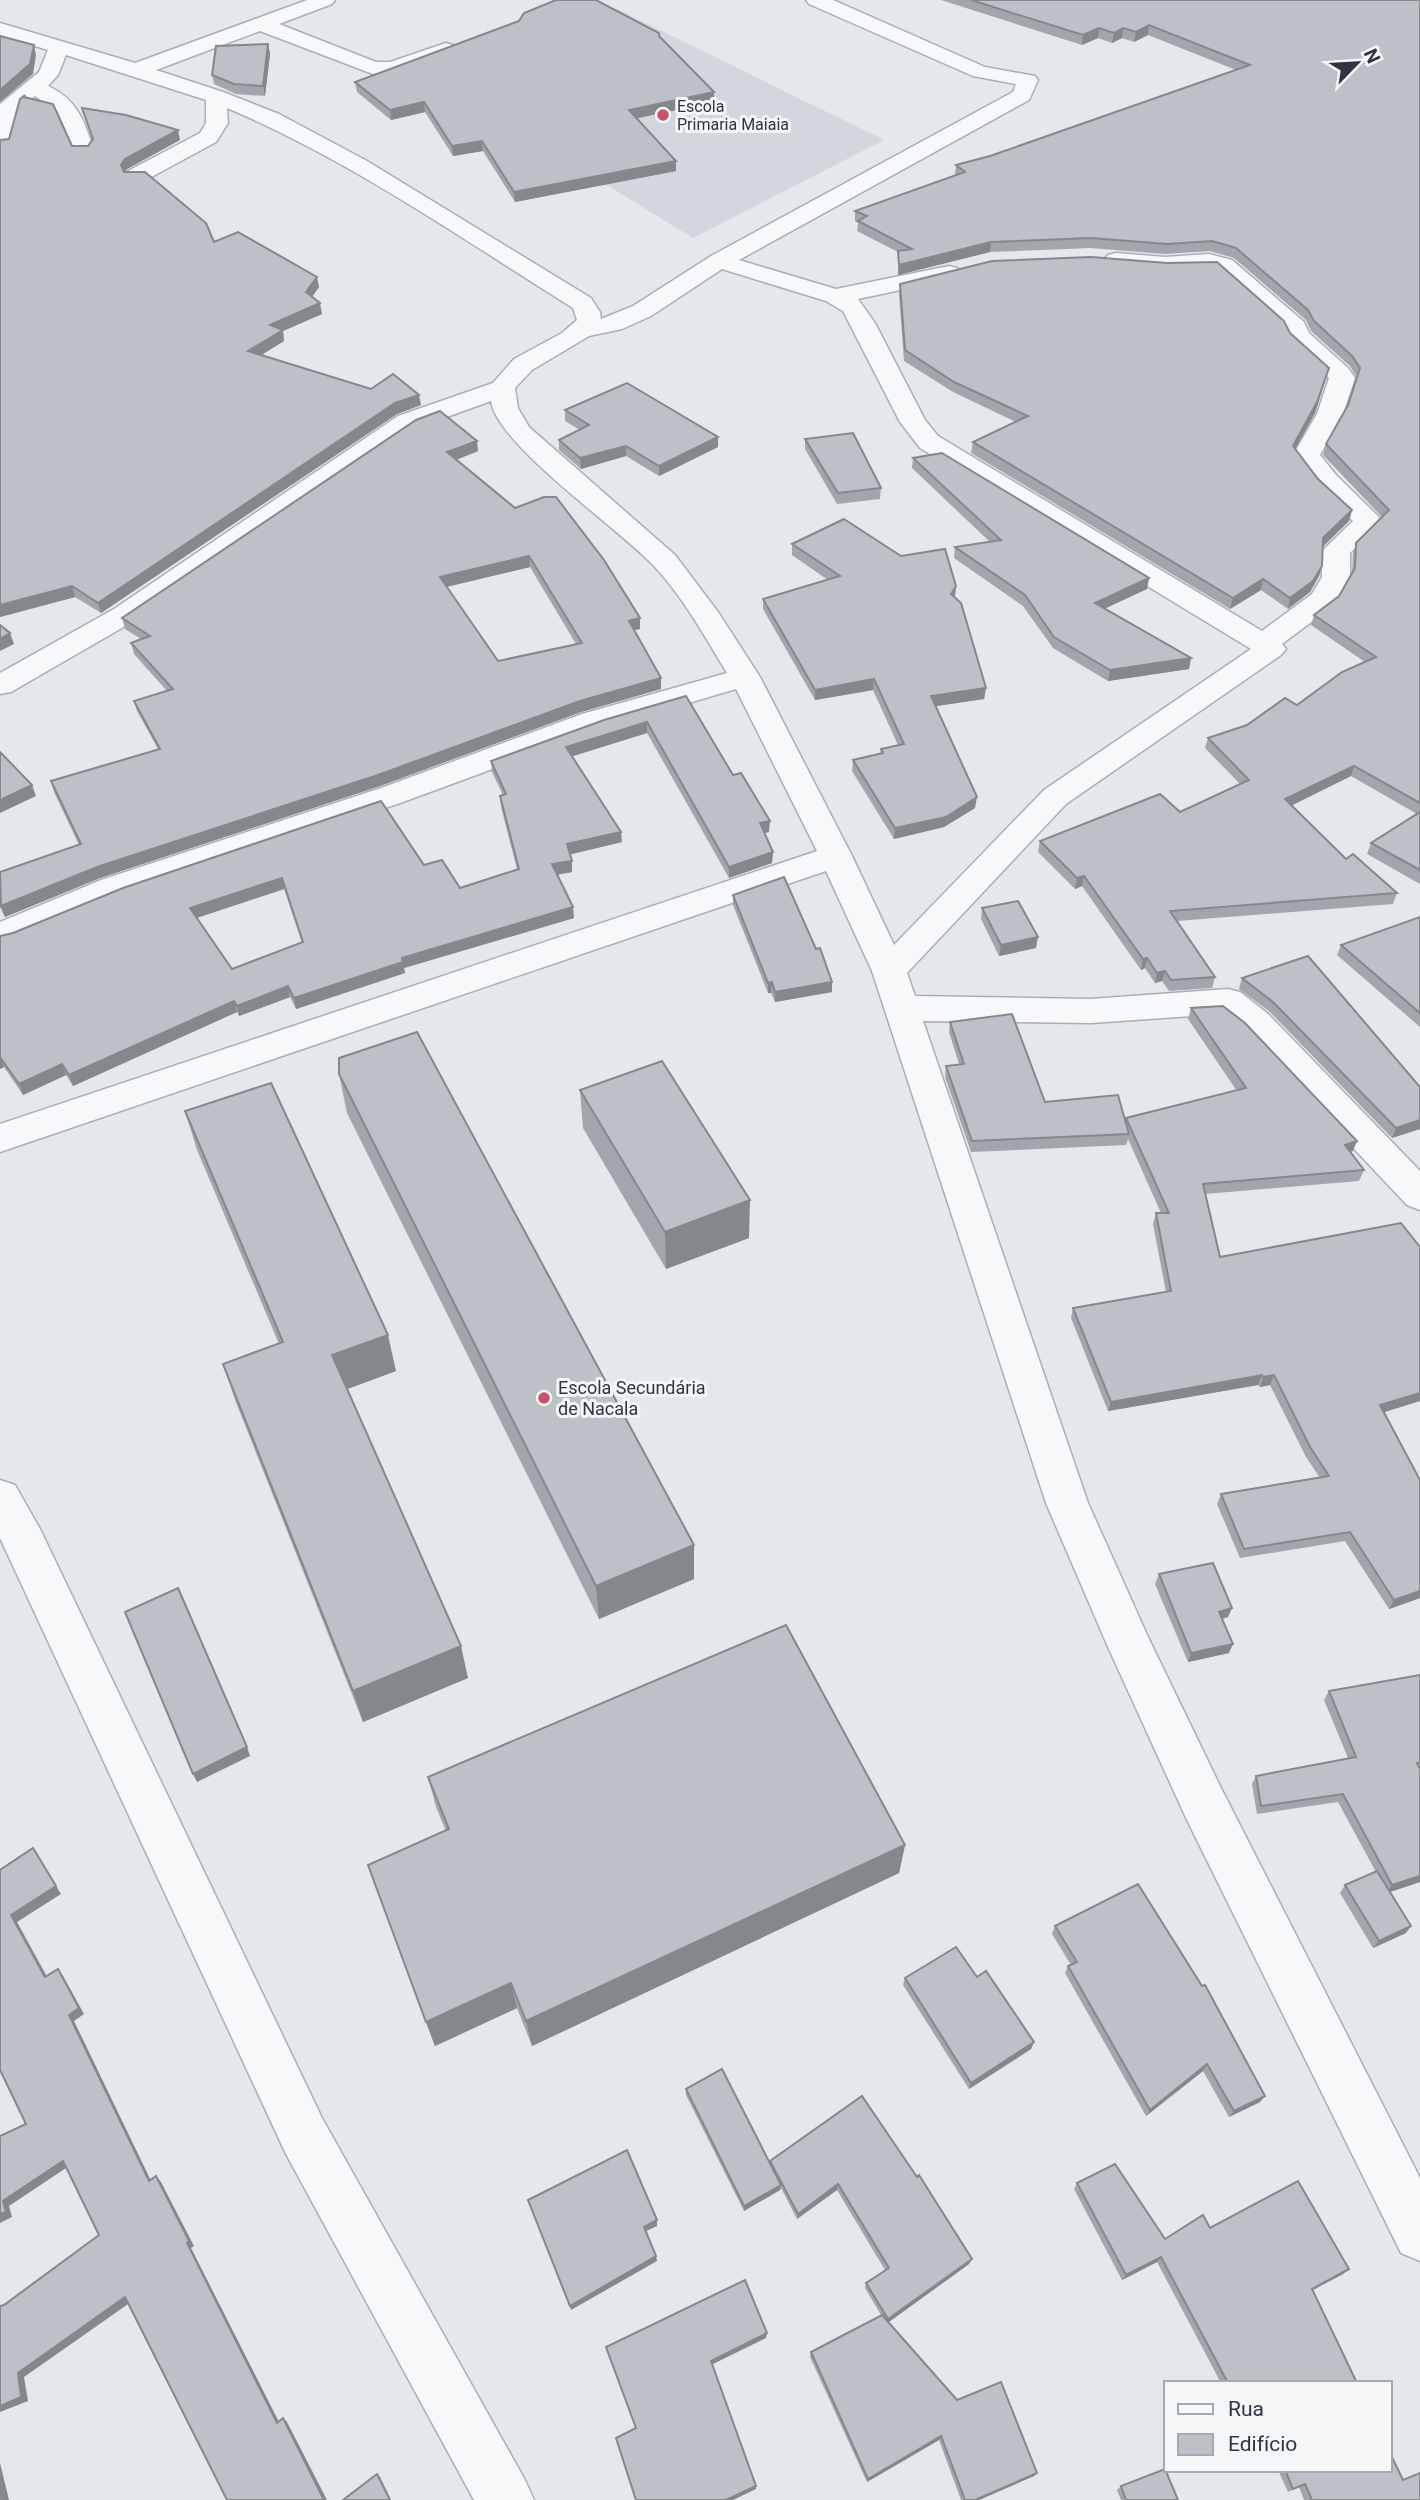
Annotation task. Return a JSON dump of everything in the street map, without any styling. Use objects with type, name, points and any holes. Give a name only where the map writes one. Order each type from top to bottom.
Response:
[{"type":"street","points":[[136,70],[325,0]]},
{"type":"street","points":[[816,0],[980,72],[1028,80]]},
{"type":"street","points":[[261,24],[373,68],[392,68],[462,43]]},
{"type":"street","points":[[0,29],[216,96],[300,132],[582,303],[588,312],[589,321],[583,330]]},
{"type":"street","points":[[1,142],[10,105],[48,75],[59,47]]},
{"type":"street","points":[[1007,55],[1028,80]]},
{"type":"street","points":[[1028,80],[1022,96],[719,261],[642,311],[613,324],[583,330],[530,358],[512,371],[502,388],[505,408],[518,431],[665,561],[708,618],[746,677],[836,856],[889,971],[1067,1503],[1130,1647],[1204,1804],[1420,2234]]},
{"type":"street","points":[[34,87],[59,98],[70,109],[82,148]]},
{"type":"street","points":[[136,176],[208,137],[217,123],[216,96]]},
{"type":"street","points":[[1090,258],[1165,264],[1217,262],[1295,327],[1298,336],[1342,378],[1330,414],[1306,455],[1327,482],[1369,521],[1336,551],[1336,577],[1324,599],[1264,644]]},
{"type":"street","points":[[719,261],[835,296],[852,306],[913,422],[929,442],[1271,649],[1055,797],[889,971]]},
{"type":"street","points":[[835,296],[904,284],[965,268]]},
{"type":"street","points":[[0,685],[124,615],[407,422],[502,388]]},
{"type":"street","points":[[0,935],[113,888],[393,795],[593,721],[746,677]]},
{"type":"street","points":[[0,1138],[836,856]]},
{"type":"street","points":[[901,1007],[1111,1010],[1228,1001],[1256,1023],[1420,1195]]},
{"type":"street","points":[[0,1498],[24,1542],[304,2136],[505,2500]]},
{"type":"shaded area","name":"Escola Primaria Maiaia","points":[[617,9],[884,140],[693,238],[433,78]]},
{"type":"building","points":[[556,0],[596,0],[659,33],[714,92],[629,110],[676,161],[514,192],[482,141],[452,146],[424,102],[390,110],[355,82],[519,21],[524,13]]},
{"type":"building","points":[[971,0],[1420,0],[1420,803],[1354,766],[1285,799],[1346,859],[1353,854],[1397,893],[1170,911],[1215,977],[1171,980],[1165,971],[1157,973],[1147,958],[1143,959],[1084,876],[1077,878],[1040,841],[1160,794],[1180,812],[1249,780],[1208,738],[1247,725],[1285,698],[1297,705],[1342,672],[1376,657],[1314,615],[1339,596],[1355,568],[1356,543],[1389,510],[1326,444],[1348,405],[1360,368],[1352,356],[1314,321],[1308,310],[1236,248],[1212,241],[1167,244],[1091,238],[991,242],[899,265],[898,251],[912,249],[858,221],[867,216],[855,211],[965,172],[956,165],[990,156],[1250,65],[1149,25],[1136,32],[1123,28],[1114,33],[1099,28],[1083,35]]},
{"type":"building","points":[[0,36],[34,45],[30,64],[0,90]]},
{"type":"building","points":[[268,44],[263,86],[234,84],[212,75],[216,46]]},
{"type":"building","points":[[25,95],[24,97],[53,104],[72,146],[88,146],[93,139],[82,108],[126,115],[178,130],[125,159],[121,165],[124,172],[145,172],[206,223],[214,242],[238,232],[317,277],[306,292],[320,303],[270,325],[283,330],[248,351],[371,389],[393,374],[419,395],[395,403],[98,603],[72,586],[0,605],[0,140],[9,139],[20,99]]},
{"type":"building","points":[[1091,257],[1167,263],[1217,262],[1284,321],[1290,333],[1329,368],[1317,402],[1293,446],[1318,479],[1352,510],[1323,538],[1322,566],[1313,581],[1290,598],[1263,579],[1233,598],[973,442],[1028,416],[954,382],[905,350],[900,284],[992,261]]},
{"type":"building","points":[[627,383],[718,437],[659,466],[626,446],[580,458],[559,440],[589,425],[565,410]]},
{"type":"building","points":[[440,411],[477,441],[447,452],[515,508],[544,497],[556,497],[604,560],[640,618],[629,621],[661,678],[580,701],[378,775],[97,867],[1,906],[0,872],[81,844],[51,781],[160,749],[134,701],[173,689],[131,643],[150,636],[122,618],[416,420]],"holes":[[[529,556],[582,643],[498,661],[440,577]]]},
{"type":"building","points":[[853,433],[881,488],[838,493],[805,439]]},
{"type":"building","points":[[942,453],[1149,578],[1095,603],[1191,658],[1110,670],[1054,637],[1025,595],[955,547],[1001,540],[913,458]]},
{"type":"building","points":[[844,519],[901,556],[945,549],[956,586],[951,594],[961,603],[986,688],[931,696],[977,797],[946,817],[895,828],[853,760],[883,753],[881,749],[904,744],[874,679],[815,690],[763,599],[840,576],[792,544]]},
{"type":"building","points":[[0,625],[10,633],[0,639]]},
{"type":"building","points":[[686,696],[733,775],[741,773],[770,821],[760,823],[773,852],[729,867],[647,722],[566,747],[621,832],[567,844],[572,861],[552,864],[573,907],[402,958],[403,962],[294,998],[288,986],[237,1006],[234,1001],[69,1075],[62,1064],[19,1084],[0,1057],[0,936],[123,888],[381,801],[424,865],[442,860],[460,888],[519,869],[500,796],[506,794],[491,761],[604,720]],"holes":[[[282,878],[303,942],[232,969],[190,908]]]},
{"type":"building","points":[[0,752],[32,785],[0,800]]},
{"type":"building","points":[[1420,812],[1420,870],[1371,843]]},
{"type":"building","points":[[784,877],[816,949],[820,948],[832,982],[775,992],[772,982],[768,983],[733,895]]},
{"type":"building","points":[[1018,901],[1038,937],[1001,945],[982,908]]},
{"type":"building","points":[[1420,917],[1420,1013],[1341,945]]},
{"type":"building","points":[[1308,956],[1420,1087],[1420,1120],[1396,1128],[1273,1002],[1242,978]]},
{"type":"building","points":[[1223,1006],[1245,1023],[1357,1141],[1345,1145],[1364,1170],[1203,1184],[1220,1257],[1401,1223],[1420,1247],[1420,1393],[1380,1405],[1420,1480],[1420,1591],[1394,1600],[1350,1532],[1244,1549],[1221,1494],[1329,1476],[1310,1447],[1274,1375],[1111,1402],[1073,1308],[1171,1291],[1156,1213],[1169,1213],[1126,1118],[1246,1088],[1191,1008]]},
{"type":"building","points":[[1012,1014],[1045,1102],[1118,1095],[1129,1134],[972,1141],[946,1066],[964,1064],[950,1022]]},
{"type":"building","points":[[417,1032],[694,1545],[596,1586],[339,1074],[339,1058]]},
{"type":"building","points":[[662,1061],[750,1200],[665,1232],[580,1090]]},
{"type":"building","points":[[271,1083],[388,1335],[332,1355],[461,1646],[353,1691],[223,1364],[283,1342],[185,1111]]},
{"type":"building","points":[[1213,1563],[1232,1608],[1219,1612],[1233,1644],[1191,1653],[1159,1574]]},
{"type":"building","points":[[178,1588],[247,1747],[193,1774],[125,1612]]},
{"type":"building","points":[[786,1625],[905,1845],[526,2021],[511,1983],[426,2022],[368,1865],[449,1829],[428,1777]]},
{"type":"building","points":[[1420,1675],[1420,1763],[1417,1763],[1420,1769],[1420,1876],[1392,1885],[1343,1794],[1261,1806],[1256,1776],[1356,1757],[1329,1691]]},
{"type":"building","points":[[33,1848],[56,1886],[11,1915],[45,1977],[58,1969],[79,2008],[69,2015],[149,2181],[156,2176],[277,2423],[283,2418],[324,2500],[227,2500],[125,2297],[18,2373],[21,2397],[0,2406],[0,2306],[99,2235],[63,2161],[3,2201],[6,2212],[0,2214],[0,2136],[26,2124],[0,2070],[0,1870]]},
{"type":"building","points":[[1377,1871],[1411,1926],[1379,1941],[1345,1885]]},
{"type":"building","points":[[1138,1884],[1202,1986],[1205,1985],[1265,2096],[1234,2111],[1207,2064],[1150,2110],[1068,1966],[1077,1962],[1055,1926]]},
{"type":"building","points":[[956,1947],[977,1977],[986,1971],[1034,2042],[971,2083],[905,1978]]},
{"type":"building","points":[[722,2069],[781,2185],[744,2206],[686,2089]]},
{"type":"building","points":[[862,2096],[917,2177],[919,2175],[972,2259],[888,2319],[866,2283],[889,2268],[838,2184],[798,2214],[770,2161]]},
{"type":"building","points":[[627,2150],[657,2220],[644,2227],[656,2256],[570,2306],[528,2200]]},
{"type":"building","points":[[1115,2164],[1165,2239],[1203,2215],[1210,2228],[1298,2181],[1349,2269],[1312,2289],[1356,2381],[1227,2381],[1161,2257],[1126,2275],[1077,2183]]},
{"type":"building","points":[[745,2280],[767,2333],[711,2361],[756,2486],[726,2500],[636,2500],[616,2438],[636,2428],[606,2347]]},
{"type":"building","points":[[882,2315],[957,2400],[1001,2382],[1037,2473],[975,2500],[965,2500],[941,2436],[868,2479],[811,2352]]},
{"type":"building","points":[[1392,2457],[1403,2480],[1420,2473],[1420,2500],[1312,2500],[1305,2484],[1293,2489],[1286,2472],[1392,2472]]},
{"type":"building","points":[[1164,2469],[1178,2500],[1126,2500],[1121,2486]]},
{"type":"building","points":[[377,2474],[390,2500],[343,2500]]},
{"type":"place","name":"Escola Primaria Maiaia","points":[[663,115]]},
{"type":"place","name":"Escola Secundária de Nacala","points":[[544,1398]]}]
